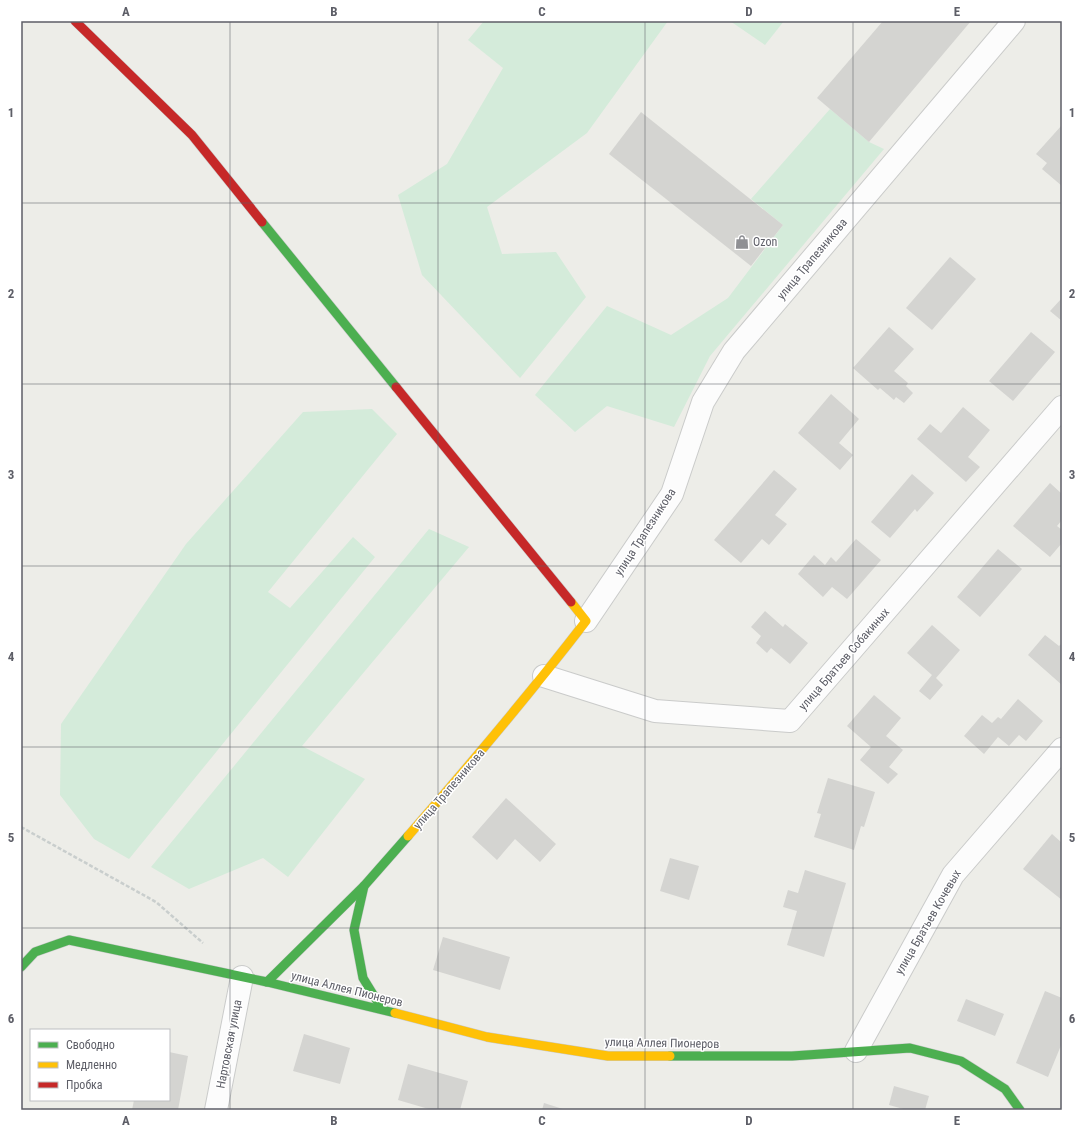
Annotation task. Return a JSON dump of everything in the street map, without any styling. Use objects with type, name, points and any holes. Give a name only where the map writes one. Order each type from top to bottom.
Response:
[{"type":"street","points":[[75,21],[192,135],[586,621]]},
{"type":"street","name":"улица Трапезникова","points":[[267,982],[364,886],[482,752],[544,676],[586,621],[672,494],[703,402],[734,351],[1014,21]]},
{"type":"street","name":"улица Братьев Собакиных","points":[[544,676],[656,711],[790,721],[1062,407]]},
{"type":"street","name":"улица Братьев Кочевых","points":[[856,1051],[953,875],[1062,749]]},
{"type":"street","points":[[364,886],[354,930],[363,978],[382,1009]]},
{"type":"street","name":"улица Аллея Пионеров","points":[[21,967],[35,952],[69,940],[267,982],[382,1009],[487,1037],[608,1056],[792,1056],[910,1048],[961,1061],[1004,1089],[1020,1110]]},
{"type":"street","name":"Нартовская улица","points":[[216,1110],[242,977]]},
{"type":"path","points":[[21,827],[156,902],[208,947]]},
{"type":"green space","points":[[484,21],[668,21],[587,133],[487,207],[502,254],[556,252],[586,297],[520,378],[422,275],[398,195],[447,164],[503,68],[468,40]]},
{"type":"green space","points":[[730,21],[784,21],[765,45]]},
{"type":"green space","points":[[830,109],[869,142],[884,149],[710,356],[674,427],[607,406],[575,432],[535,395],[607,306],[671,335],[728,298],[783,225],[751,199]]},
{"type":"green space","points":[[372,409],[397,434],[268,592],[290,608],[353,537],[375,557],[129,859],[94,839],[60,795],[61,724],[186,544],[303,412]]},
{"type":"green space","points":[[429,529],[469,547],[302,746],[365,779],[288,877],[263,858],[189,889],[151,867]]},
{"type":"building","points":[[883,21],[971,21],[869,142],[817,98]]},
{"type":"building","points":[[641,112],[783,225],[751,266],[609,154]]},
{"type":"building","points":[[1062,125],[1062,186],[1042,169],[1047,163],[1036,154]]},
{"type":"building","points":[[950,257],[976,279],[932,330],[906,308]]},
{"type":"building","points":[[1062,298],[1062,321],[1050,311]]},
{"type":"building","points":[[889,327],[914,349],[894,371],[908,383],[906,386],[913,393],[904,403],[896,397],[894,400],[880,388],[878,390],[853,368]]},
{"type":"building","points":[[1031,332],[1055,352],[1013,401],[989,381]]},
{"type":"building","points":[[831,394],[859,419],[839,443],[853,455],[840,470],[798,433]]},
{"type":"building","points":[[963,407],[990,430],[968,457],[980,467],[966,482],[917,439],[930,424],[941,433]]},
{"type":"building","points":[[774,470],[797,489],[775,515],[787,524],[769,545],[762,539],[741,563],[714,540]]},
{"type":"building","points":[[912,474],[934,493],[917,512],[915,509],[890,538],[871,522]]},
{"type":"building","points":[[1050,483],[1062,494],[1062,520],[1057,526],[1062,530],[1062,543],[1050,557],[1013,526]]},
{"type":"building","points":[[856,539],[881,560],[847,599],[832,587],[823,597],[798,574],[814,555],[825,565],[831,557],[836,562]]},
{"type":"building","points":[[998,549],[1022,569],[980,617],[957,597]]},
{"type":"building","points":[[765,611],[783,627],[785,624],[808,643],[790,664],[771,648],[767,653],[756,643],[761,636],[751,627]]},
{"type":"building","points":[[932,625],[960,650],[936,678],[943,685],[930,700],[919,691],[932,675],[907,653]]},
{"type":"building","points":[[1045,635],[1059,646],[1062,643],[1062,685],[1028,655]]},
{"type":"building","points":[[874,695],[901,718],[886,736],[903,750],[889,767],[898,774],[888,784],[860,760],[871,747],[847,726]]},
{"type":"building","points":[[1018,699],[1043,721],[1026,741],[1019,735],[1009,746],[998,737],[984,754],[964,736],[982,715],[992,723],[998,717],[1001,719]]},
{"type":"building","points":[[828,778],[875,792],[864,827],[861,826],[854,850],[814,837],[821,814],[817,813]]},
{"type":"building","points":[[506,798],[556,844],[540,862],[515,839],[497,860],[472,837]]},
{"type":"building","points":[[1052,834],[1062,843],[1062,900],[1023,869]]},
{"type":"building","points":[[670,858],[699,866],[689,900],[660,891]]},
{"type":"building","points":[[805,870],[846,883],[824,957],[787,945],[797,911],[783,907],[788,890],[798,893]]},
{"type":"building","points":[[443,937],[510,957],[500,990],[433,970]]},
{"type":"building","points":[[1045,991],[1062,998],[1062,1043],[1048,1077],[1016,1063]]},
{"type":"building","points":[[966,999],[1004,1014],[995,1036],[957,1021]]},
{"type":"building","points":[[304,1034],[350,1048],[340,1084],[293,1071]]},
{"type":"building","points":[[170,1052],[188,1056],[178,1110],[132,1110],[134,1101],[170,1101]]},
{"type":"building","points":[[408,1064],[468,1081],[460,1110],[432,1110],[398,1100]]},
{"type":"building","points":[[894,1086],[929,1096],[925,1110],[907,1110],[889,1105]]},
{"type":"building","points":[[544,1103],[566,1110],[542,1110]]},
{"type":"traffic: fast","points":[[262,222],[396,387]]},
{"type":"traffic: fast","points":[[267,982],[364,886],[408,836]]},
{"type":"traffic: fast","points":[[364,886],[354,930],[363,978],[382,1009]]},
{"type":"traffic: fast","points":[[21,967],[35,952],[69,940],[267,982],[395,1013]]},
{"type":"traffic: fast","points":[[670,1056],[792,1056],[910,1048],[961,1061],[1005,1089],[1020,1110]]},
{"type":"traffic: slow","points":[[408,836],[543,676],[586,621],[571,602]]},
{"type":"traffic: slow","points":[[395,1013],[487,1037],[608,1056],[670,1056]]},
{"type":"traffic: jam","points":[[75,21],[192,135],[262,222]]},
{"type":"traffic: jam","points":[[396,387],[571,602]]},
{"type":"place","name":"Ozon","points":[[742,242]]}]
